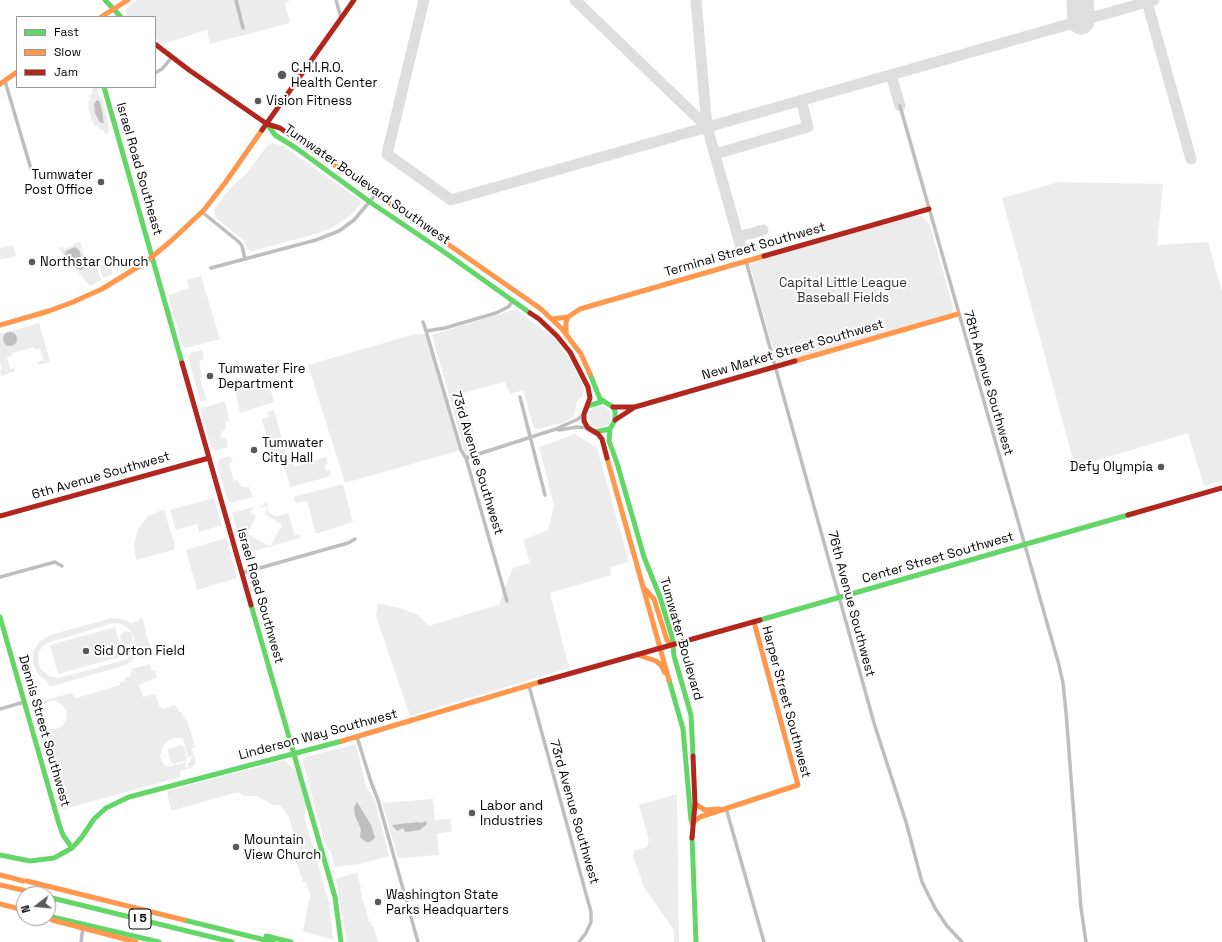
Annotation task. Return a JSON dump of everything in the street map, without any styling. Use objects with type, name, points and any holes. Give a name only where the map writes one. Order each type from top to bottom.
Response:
[{"type":"main road","points":[[105,0],[120,16]]},
{"type":"main road","points":[[103,16],[128,0]]},
{"type":"main road","points":[[0,325],[49,311],[84,298],[102,289],[146,262],[202,212],[225,183],[354,0]]},
{"type":"main road","points":[[156,45],[267,124]]},
{"type":"main road","points":[[0,84],[16,73]]},
{"type":"main road","name":"Israel Road Southeast","points":[[106,88],[152,257]]},
{"type":"main road","name":"Tumwater Boulevard Southwest","points":[[267,124],[280,128],[309,147],[552,319],[566,334],[581,354],[598,396],[604,401]]},
{"type":"main road","name":"Tumwater Boulevard Southwest","points":[[267,124],[275,135],[296,148],[370,202],[514,300],[539,319],[557,336],[570,352],[588,387],[590,396],[588,406]]},
{"type":"main road","name":"Terminal Street Southwest","points":[[552,319],[568,317],[580,309],[929,209]]},
{"type":"main road","name":"Israel Road Southwest","points":[[152,257],[332,884],[341,942]]},
{"type":"main road","name":"New Market Street Southwest","points":[[615,420],[635,407],[958,314]]},
{"type":"main road","points":[[566,334],[566,322],[568,317]]},
{"type":"main road","points":[[604,401],[613,407],[616,415],[615,420],[610,429],[595,432],[588,428],[584,421],[584,414],[588,406],[595,402],[604,401]]},
{"type":"main road","name":"New Market Street Southwest","points":[[613,407],[635,407]]},
{"type":"main road","name":"Tumwater Boulevard","points":[[610,429],[609,440],[644,557],[660,597],[672,637],[672,646],[691,716],[695,804],[692,823],[692,838],[696,942]]},
{"type":"main road","name":"Tumwater Boulevard","points":[[595,432],[602,439],[683,729],[692,838]]},
{"type":"main road","name":"6th Avenue Southwest","points":[[0,516],[209,458]]},
{"type":"main road","name":"Center Street Southwest","points":[[661,649],[1222,488]]},
{"type":"main road","points":[[644,588],[654,599],[667,640],[672,646]]},
{"type":"main road","name":"Dennis Street Southwest","points":[[0,617],[60,829],[72,848]]},
{"type":"main road","name":"Harper Street Southwest","points":[[692,823],[700,817],[798,785],[754,622]]},
{"type":"main road","name":"Linderson Way Southwest","points":[[0,855],[23,860],[38,861],[54,858],[72,848],[100,812],[120,800],[358,737],[529,686],[661,649]]},
{"type":"main road","points":[[638,655],[656,661],[665,673],[668,674]]},
{"type":"main road","name":"Harper Street Southwest","points":[[695,804],[705,810],[726,808]]},
{"type":"main road","name":"I 5","points":[[0,875],[273,942]]},
{"type":"main road","points":[[0,885],[16,889]]},
{"type":"main road","name":"I 5","points":[[56,899],[232,942]]},
{"type":"main road","points":[[0,904],[16,908]]},
{"type":"main road","points":[[56,919],[136,942]]},
{"type":"main road","points":[[204,925],[242,931],[292,942]]},
{"type":"main road","points":[[83,926],[159,942]]},
{"type":"street","points":[[236,0],[244,28]]},
{"type":"street","points":[[336,0],[341,18]]},
{"type":"street","points":[[156,72],[172,57]]},
{"type":"street","points":[[5,80],[31,169]]},
{"type":"street","name":"78th Avenue Southwest","points":[[900,106],[1059,665],[1063,683],[1067,719],[1081,908],[1086,942]]},
{"type":"street","points":[[211,268],[316,240],[339,231],[354,220],[376,194]]},
{"type":"street","points":[[202,212],[239,242],[242,246],[246,259]]},
{"type":"street","name":"76th Avenue Southwest","points":[[746,261],[874,723],[906,822],[922,882],[935,908],[947,926],[962,942]]},
{"type":"street","points":[[426,331],[445,328],[496,313],[508,307],[514,300]]},
{"type":"street","name":"73rd Avenue Southwest","points":[[423,322],[461,450],[466,458],[507,601]]},
{"type":"street","points":[[520,397],[545,495]]},
{"type":"street","points":[[466,458],[556,429],[578,419],[584,414]]},
{"type":"street","points":[[556,429],[560,430],[577,427],[588,428]]},
{"type":"street","points":[[242,573],[348,543],[355,539]]},
{"type":"street","points":[[0,578],[55,562],[62,566]]},
{"type":"street","name":"73rd Avenue Southwest","points":[[529,686],[591,912],[591,922],[586,933],[579,942]]},
{"type":"street","points":[[0,709],[24,702]]},
{"type":"street","points":[[358,737],[371,782],[378,800],[418,942]]},
{"type":"street","points":[[726,808],[764,942]]},
{"type":"street","points":[[81,942],[83,926]]},
{"type":"green space","points":[[137,0],[290,0],[285,3],[290,23],[210,44],[207,30],[163,44],[156,39],[156,16],[128,16],[126,10]]},
{"type":"green space","points":[[97,88],[99,96],[102,98],[109,133],[105,134],[103,129],[100,130],[98,125],[94,126],[88,107],[88,101],[91,100],[90,95],[93,94],[92,89]]},
{"type":"green space","points":[[272,143],[283,146],[360,200],[361,203],[351,215],[335,226],[319,233],[253,251],[248,250],[243,240],[215,217],[214,209],[233,185],[246,174],[267,146]]},
{"type":"green space","points":[[1059,182],[1163,184],[1157,245],[1208,242],[1222,291],[1222,481],[1204,486],[1188,433],[1075,467],[1002,198]]},
{"type":"green space","name":"Capital Little League Baseball Fields","points":[[915,216],[922,216],[930,225],[953,308],[951,314],[777,363],[749,262]]},
{"type":"green space","points":[[80,242],[87,266],[92,264],[95,268],[97,268],[101,280],[90,286],[58,248],[63,247],[64,249]]},
{"type":"green space","points":[[12,245],[16,254],[15,256],[0,260],[0,248]]},
{"type":"green space","points":[[110,262],[113,274],[103,278],[99,266]]},
{"type":"green space","points":[[201,276],[220,339],[186,348],[183,347],[168,295],[189,288],[187,280]]},
{"type":"green space","points":[[516,309],[554,338],[569,358],[584,387],[583,396],[577,401],[574,416],[565,422],[538,429],[534,428],[523,390],[510,394],[505,382],[463,393],[478,448],[465,452],[432,335]]},
{"type":"green space","points":[[39,323],[50,362],[39,365],[38,362],[43,360],[40,348],[35,350],[34,347],[12,353],[12,356],[7,357],[10,369],[15,368],[15,371],[1,376],[0,334]]},
{"type":"green space","points":[[415,334],[427,334],[461,450],[345,483],[308,365]]},
{"type":"green space","points":[[202,350],[204,359],[199,361],[202,377],[200,378],[207,400],[200,401],[188,356],[191,353]]},
{"type":"green space","points":[[268,380],[274,402],[240,413],[235,391]]},
{"type":"green space","points":[[225,401],[229,420],[226,422],[225,430],[221,432],[222,438],[226,438],[228,447],[215,451],[211,447],[200,409]]},
{"type":"green space","points":[[600,406],[608,409],[611,417],[608,425],[600,428],[592,425],[589,417],[592,409]]},
{"type":"green space","points":[[274,410],[288,462],[284,463],[272,457],[261,419],[268,417],[267,412]]},
{"type":"green space","points":[[575,434],[597,448],[629,562],[610,567],[611,575],[550,593],[569,668],[410,716],[376,616],[378,603],[403,609],[418,615],[429,626],[500,604],[501,597],[513,568],[530,563],[523,540],[548,530],[554,506],[539,447]]},
{"type":"green space","points":[[229,456],[233,462],[229,464],[234,481],[237,480],[243,487],[249,487],[253,497],[231,503],[228,501],[217,465],[220,459]]},
{"type":"green space","points":[[326,457],[328,464],[325,465],[326,471],[330,470],[331,476],[290,487],[286,470],[283,468],[284,465],[293,462],[294,467]]},
{"type":"green space","points":[[343,484],[353,522],[316,534],[307,501],[296,503],[293,497]]},
{"type":"green space","points":[[214,498],[222,525],[199,532],[197,524],[176,530],[170,510]]},
{"type":"green space","points":[[267,502],[268,511],[271,514],[279,516],[288,513],[295,535],[299,534],[300,538],[244,554],[232,513],[254,507],[250,513],[256,516],[248,534],[267,545],[271,545],[282,525],[265,514],[267,509],[265,506],[260,507]]},
{"type":"green space","points":[[164,509],[175,546],[173,550],[136,560],[134,545],[138,529],[148,516]]},
{"type":"green space","points":[[226,538],[237,578],[197,590],[186,550]]},
{"type":"green space","points":[[112,618],[121,619],[131,623],[139,620],[140,618],[143,619],[147,638],[153,652],[149,657],[147,656],[140,658],[138,652],[133,660],[126,665],[49,687],[48,682],[37,673],[33,663],[33,652],[39,642],[50,635]],"holes":[[[117,623],[124,625],[129,629],[134,637],[134,648],[127,659],[59,678],[49,676],[41,669],[38,661],[38,653],[47,643],[110,624]]]},
{"type":"green space","name":"Sid Orton Field","points":[[115,627],[123,656],[58,674],[50,645]]},
{"type":"green space","points":[[127,631],[131,632],[134,644],[123,647],[120,635]]},
{"type":"green space","points":[[150,664],[151,671],[155,670],[157,677],[139,685],[143,697],[155,694],[160,708],[162,707],[163,709],[175,705],[188,723],[195,747],[192,748],[196,762],[193,767],[180,771],[181,777],[61,810],[55,789],[56,786],[53,783],[53,776],[32,704],[71,693],[76,698],[120,685],[120,683],[123,682],[123,679],[124,682],[126,681],[125,678],[131,676],[130,672],[132,672],[132,669]],"holes":[[[55,700],[63,706],[67,712],[66,720],[62,726],[57,729],[45,728],[41,724],[37,709],[39,705]],[[175,738],[183,738],[188,758],[193,756],[188,763],[188,767],[186,767],[186,762],[167,767],[162,762],[160,756],[163,746],[167,741]]]},
{"type":"green space","points":[[356,744],[366,787],[375,800],[389,856],[359,864],[335,867],[331,852],[327,848],[324,840],[303,763],[305,757]]},
{"type":"green space","points":[[181,745],[184,747],[187,758],[186,761],[174,764],[171,762],[168,751],[169,749]]},
{"type":"green space","points":[[285,760],[296,771],[307,807],[304,816],[329,903],[333,940],[303,931],[310,895],[306,882],[303,882],[295,859],[300,856],[288,815],[280,805],[273,805],[257,796],[243,796],[238,792],[171,811],[167,791]]},
{"type":"green space","points":[[677,794],[679,942],[674,942],[674,930],[645,889],[633,856],[634,851],[647,847],[649,840],[639,805]]},
{"type":"green space","points":[[433,799],[435,820],[451,819],[452,832],[437,833],[439,855],[398,858],[382,803]]},
{"type":"green space","points":[[357,873],[369,921],[373,926],[378,942],[347,942],[336,880],[338,878]]},
{"type":"shaded area","points":[[97,100],[101,106],[104,123],[99,121],[95,113],[94,104]]},
{"type":"shaded area","points":[[75,247],[79,250],[83,263],[84,267],[82,270],[77,269],[65,255],[66,251]]},
{"type":"shaded area","points":[[7,332],[13,332],[17,336],[17,342],[13,346],[7,346],[3,342],[3,336]]},
{"type":"shaded area","points":[[357,802],[371,825],[375,838],[370,842],[366,842],[360,837],[361,829],[355,816],[354,807]]},
{"type":"shaded area","points":[[426,821],[427,824],[420,830],[406,832],[403,828],[397,831],[392,825],[418,822],[421,823]]},
{"type":"taxiway","points":[[424,0],[387,154],[451,200],[1154,0]]},
{"type":"taxiway","points":[[575,0],[707,127]]},
{"type":"taxiway","points":[[696,0],[707,127],[742,251]]},
{"type":"taxiway","points":[[1147,2],[1191,159]]},
{"type":"taxiway","points":[[891,75],[900,106]]},
{"type":"taxiway","points":[[715,154],[808,127],[801,100]]},
{"type":"taxiway","points":[[738,237],[763,230]]},
{"type":"runway","points":[[1080,0],[1081,21]]},
{"type":"traffic: fast","points":[[105,0],[120,16]]},
{"type":"traffic: fast","points":[[104,88],[182,363]]},
{"type":"traffic: fast","points":[[267,124],[275,135],[296,148],[370,202],[530,313]]},
{"type":"traffic: fast","points":[[590,374],[600,399],[613,407],[615,411],[615,420],[610,429],[609,441],[617,463],[644,557],[660,597],[672,637],[674,656],[691,715],[693,756]]},
{"type":"traffic: fast","points":[[588,406],[604,401]]},
{"type":"traffic: fast","points":[[595,432],[610,429]]},
{"type":"traffic: fast","points":[[760,620],[1128,515]]},
{"type":"traffic: fast","points":[[251,605],[335,897],[341,942]]},
{"type":"traffic: fast","points":[[0,617],[59,824],[63,835],[72,848]]},
{"type":"traffic: fast","points":[[669,680],[683,729],[691,820]]},
{"type":"traffic: fast","points":[[0,855],[30,861],[54,858],[72,848],[82,837],[94,819],[106,808],[129,797],[342,741]]},
{"type":"traffic: fast","points":[[692,836],[696,942]]},
{"type":"traffic: fast","points":[[56,899],[232,942]]},
{"type":"traffic: fast","points":[[56,918],[159,942]]},
{"type":"traffic: fast","points":[[184,920],[273,942]]},
{"type":"traffic: fast","points":[[266,936],[291,942]]},
{"type":"traffic: slow","points":[[103,16],[128,0]]},
{"type":"traffic: slow","points":[[0,84],[16,73]]},
{"type":"traffic: slow","points":[[0,325],[49,311],[73,302],[102,289],[146,262],[204,210],[262,130]]},
{"type":"traffic: slow","points":[[330,162],[541,309],[562,329],[581,354],[590,374]]},
{"type":"traffic: slow","points":[[552,319],[568,317],[580,309],[764,256]]},
{"type":"traffic: slow","points":[[795,361],[958,314]]},
{"type":"traffic: slow","points":[[566,334],[566,322],[568,317]]},
{"type":"traffic: slow","points":[[607,458],[669,680]]},
{"type":"traffic: slow","points":[[644,588],[654,599],[667,640],[672,646]]},
{"type":"traffic: slow","points":[[692,823],[700,817],[798,785],[754,622]]},
{"type":"traffic: slow","points":[[638,655],[656,661],[661,665],[665,673]]},
{"type":"traffic: slow","points":[[342,741],[540,682]]},
{"type":"traffic: slow","points":[[695,804],[705,810],[719,809]]},
{"type":"traffic: slow","points":[[0,875],[24,881]]},
{"type":"traffic: slow","points":[[27,881],[184,920]]},
{"type":"traffic: slow","points":[[0,885],[16,888]]},
{"type":"traffic: slow","points":[[0,904],[16,908]]},
{"type":"traffic: slow","points":[[56,921],[136,942]]},
{"type":"traffic: jam","points":[[262,130],[354,0]]},
{"type":"traffic: jam","points":[[156,45],[189,70],[267,124],[280,128],[330,162]]},
{"type":"traffic: jam","points":[[764,256],[929,209]]},
{"type":"traffic: jam","points":[[530,313],[539,319],[557,336],[570,352],[588,387],[590,398],[584,414],[584,421],[588,428],[598,434],[602,439],[607,458]]},
{"type":"traffic: jam","points":[[615,420],[635,407],[795,361]]},
{"type":"traffic: jam","points":[[182,363],[251,605]]},
{"type":"traffic: jam","points":[[613,407],[635,407]]},
{"type":"traffic: jam","points":[[0,516],[209,458]]},
{"type":"traffic: jam","points":[[1128,515],[1222,488]]},
{"type":"traffic: jam","points":[[540,682],[760,620]]},
{"type":"traffic: jam","points":[[692,838],[695,804],[693,756]]},
{"type":"place","name":"C.H.I.R.O. Health Center","points":[[282,75]]},
{"type":"place","name":"Vision Fitness","points":[[258,101]]},
{"type":"place","name":"Tumwater Post Office","points":[[101,182]]},
{"type":"place","name":"Northstar Church","points":[[32,262]]},
{"type":"place","name":"Tumwater Fire Department","points":[[210,376]]},
{"type":"place","name":"Tumwater City Hall","points":[[254,450]]},
{"type":"place","name":"Defy Olympia","points":[[1161,467]]},
{"type":"place","name":"Sid Orton Field","points":[[86,651]]},
{"type":"place","name":"Labor and Industries","points":[[472,813]]},
{"type":"place","name":"Mountain View Church","points":[[236,847]]},
{"type":"place","name":"Washington State Parks Headquarters","points":[[378,902]]}]
